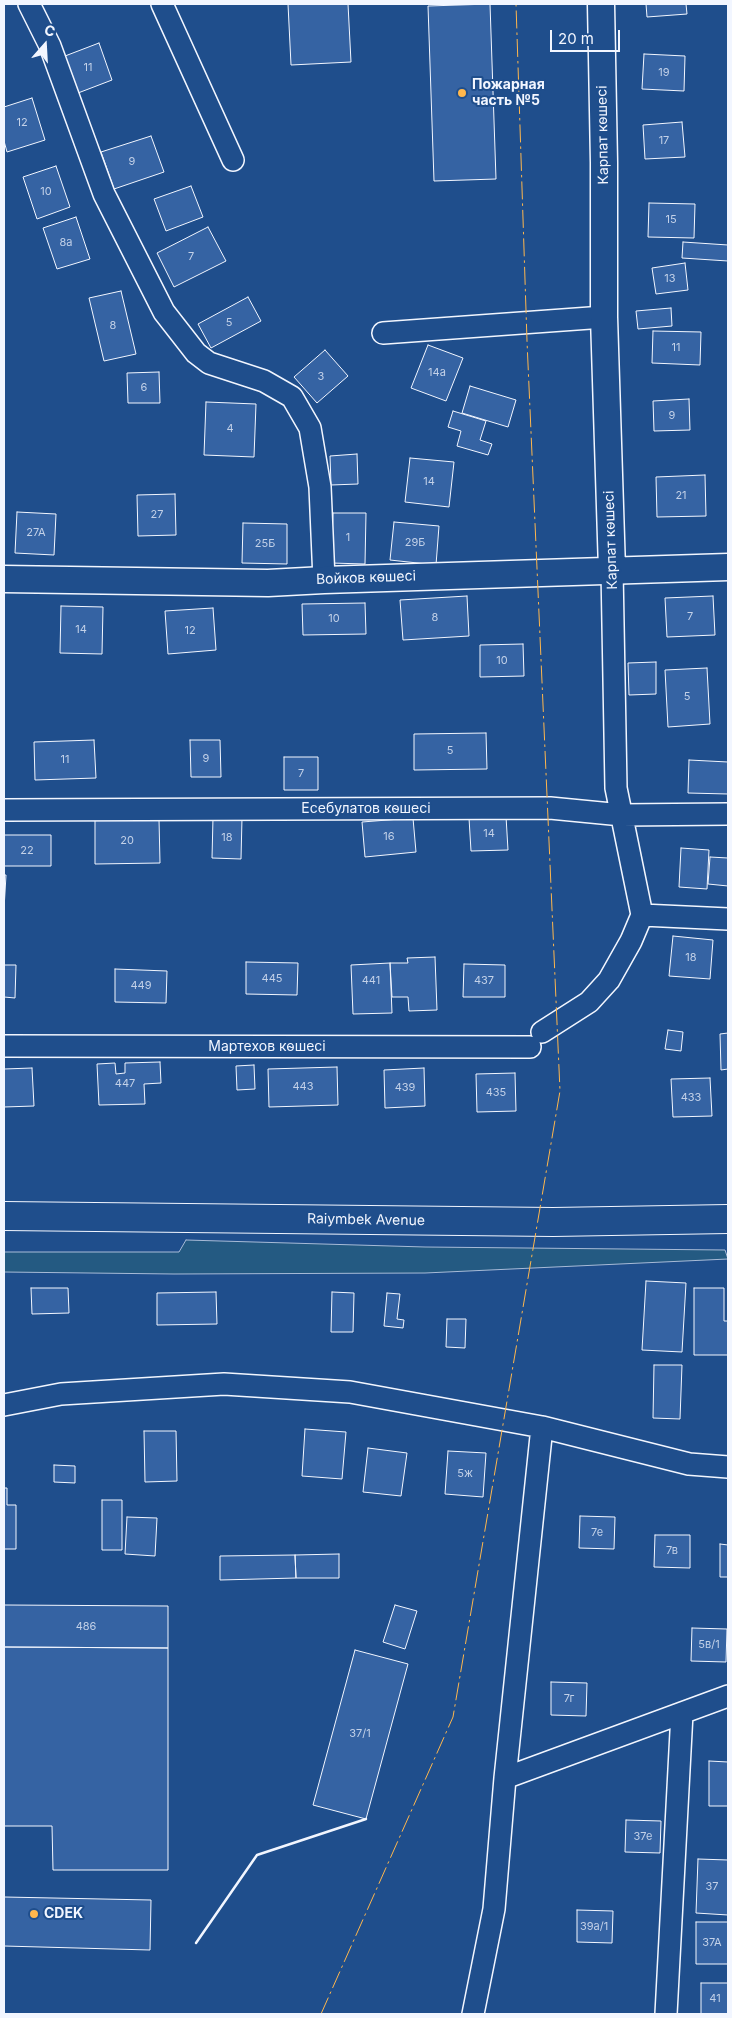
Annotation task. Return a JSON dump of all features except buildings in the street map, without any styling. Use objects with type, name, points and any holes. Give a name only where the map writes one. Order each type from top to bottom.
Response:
[{"type":"main road","name":"Raiymbek Avenue","points":[[4,1216],[553,1222],[728,1219]]},
{"type":"street","points":[[29,4],[50,46],[104,194],[164,312],[196,353],[209,363],[264,380],[292,397],[310,428],[320,487],[324,580]]},
{"type":"street","points":[[162,4],[233,160]]},
{"type":"street","name":"Карпат көшесі","points":[[601,4],[604,318],[612,570],[616,788],[642,915]]},
{"type":"street","points":[[383,333],[604,318]]},
{"type":"street","name":"Войков көшесі","points":[[4,579],[268,583],[728,567]]},
{"type":"street","name":"Есебулатов көшесі","points":[[4,810],[550,808],[622,815],[728,814]]},
{"type":"street","points":[[642,915],[728,919]]},
{"type":"street","name":"Мартехов көшесі","points":[[4,1046],[536,1040],[589,1002],[609,980],[631,941],[642,915]]},
{"type":"street","points":[[4,1405],[60,1394],[224,1384],[350,1392],[542,1427],[689,1464],[728,1467]]},
{"type":"street","points":[[474,2014],[494,1909],[505,1778],[542,1427]]},
{"type":"street","points":[[505,1778],[728,1696]]},
{"type":"street","points":[[666,2014],[682,1713]]},
{"type":"shaded area","points":[[186,1240],[425,1247],[725,1250],[728,1259],[425,1273],[174,1274],[4,1272],[4,1252],[179,1252]]},
{"type":"wall","points":[[196,1943],[257,1855],[366,1819]]},
{"type":"power","points":[[321,2014],[453,1717],[560,1091],[527,341],[516,4]]},
{"type":"place","name":"Пожарная часть №5","points":[[462,93]]},
{"type":"place","name":"CDEK","points":[[34,1914]]}]
